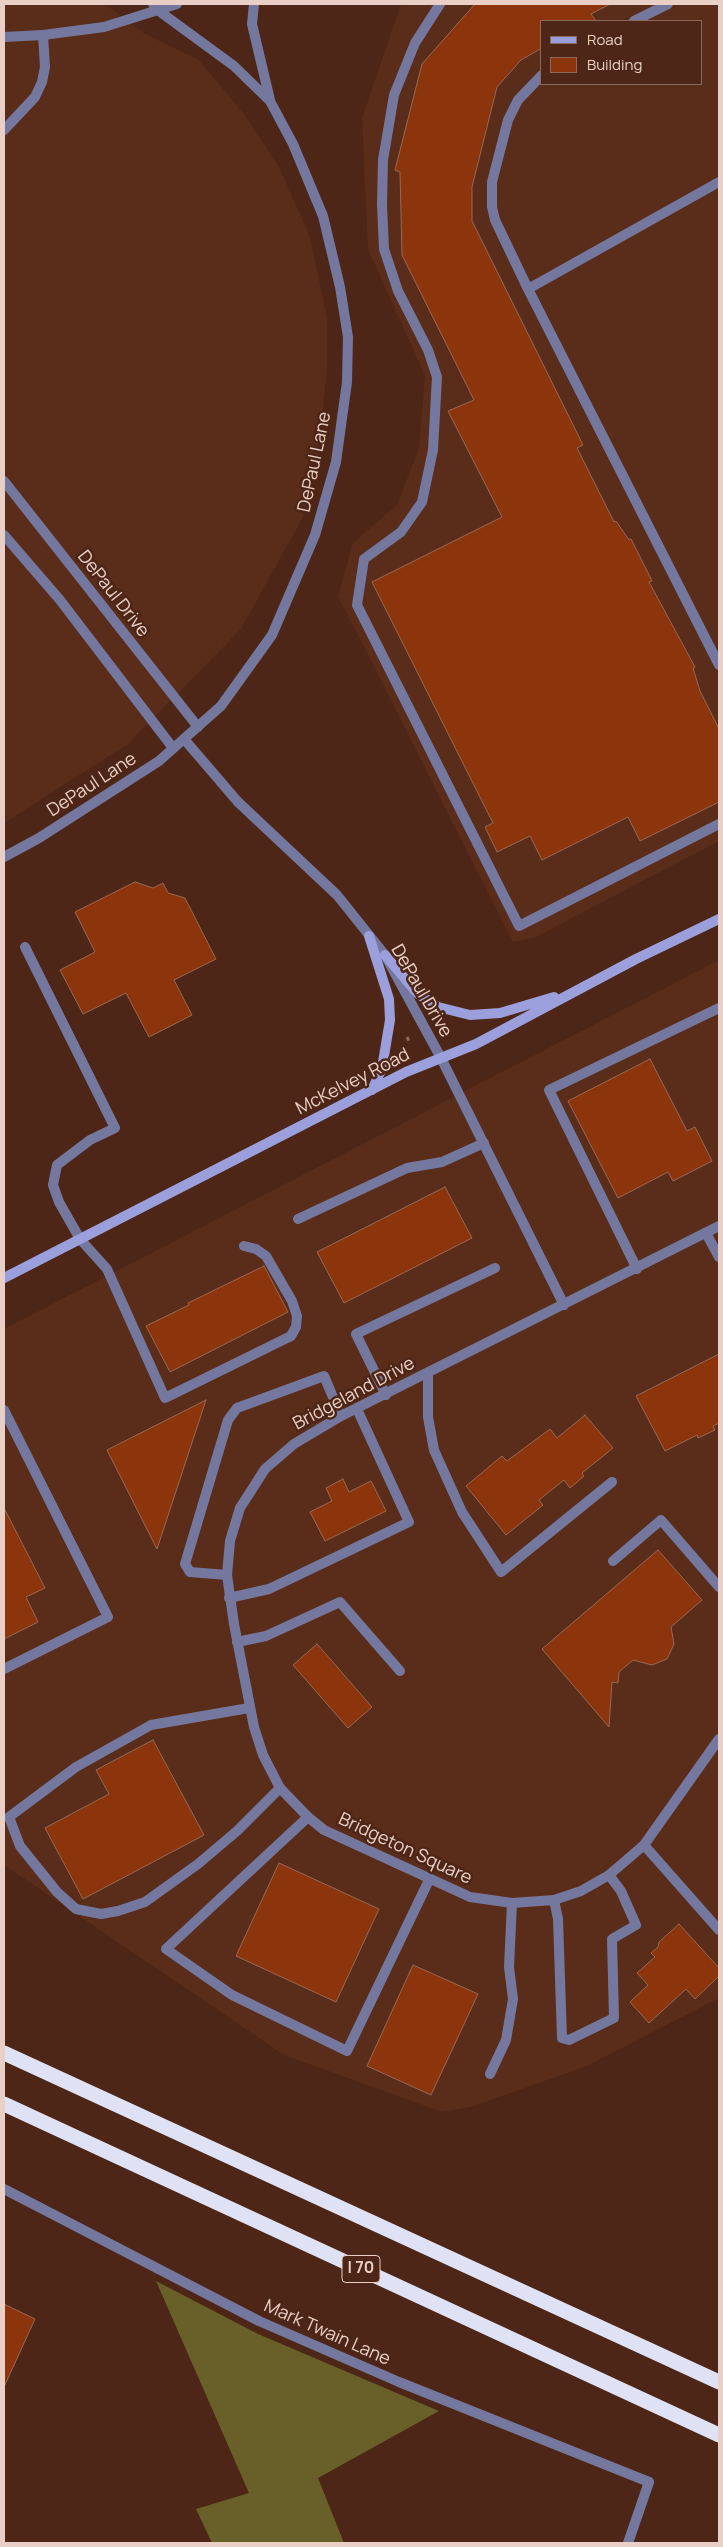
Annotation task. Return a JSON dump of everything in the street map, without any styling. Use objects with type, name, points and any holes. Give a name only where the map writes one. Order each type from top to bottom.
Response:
[{"type":"highway","points":[[4,2053],[719,2382]]},
{"type":"highway","name":"I 70","points":[[4,2104],[719,2434]]},
{"type":"street","points":[[4,37],[43,35],[104,27],[156,7],[177,4]]},
{"type":"street","points":[[254,4],[252,24],[270,101]]},
{"type":"street","points":[[440,4],[415,43],[394,95],[383,160],[382,205],[384,249],[398,291],[428,350],[438,377],[433,450],[422,502],[401,532],[364,559],[357,605],[518,926],[719,824]]},
{"type":"street","points":[[636,20],[668,4]]},
{"type":"street","name":"DePaul Lane","points":[[4,857],[39,838],[159,761],[221,706],[272,635],[316,534],[336,462],[347,382],[346,327],[340,287],[323,216],[294,144],[270,101],[234,66],[156,7]]},
{"type":"street","points":[[4,130],[35,96],[42,82],[45,67],[43,35]]},
{"type":"street","points":[[540,77],[512,109],[492,182],[492,207],[495,220],[719,666]]},
{"type":"street","points":[[528,289],[719,182]]},
{"type":"street","name":"DePaul Drive","points":[[4,481],[198,726]]},
{"type":"street","points":[[4,535],[55,594],[173,748]]},
{"type":"street","name":"DePaul Drive","points":[[184,739],[238,802],[337,895],[385,956],[484,1143],[564,1305]]},
{"type":"street","name":"McKelvey Road","points":[[4,1278],[406,1072],[476,1044],[636,959],[719,919]]},
{"type":"street","points":[[369,936],[389,999],[390,1020],[382,1068],[372,1090]]},
{"type":"street","points":[[25,947],[115,1128],[90,1140],[57,1165],[53,1185],[59,1202],[80,1239],[107,1269],[165,1398],[291,1336],[296,1327],[297,1316],[292,1301],[266,1256],[256,1249],[244,1246]]},
{"type":"street","points":[[385,956],[416,993],[438,1007],[470,1015],[500,1013],[575,992]]},
{"type":"street","points":[[637,1269],[549,1090],[719,1008]]},
{"type":"street","points":[[298,1219],[407,1168],[442,1162],[484,1143]]},
{"type":"street","name":"Bridgeland Drive","points":[[308,1817],[280,1788],[263,1755],[249,1708],[229,1598],[227,1574],[229,1549],[234,1528],[240,1508],[258,1478],[284,1452],[341,1416],[637,1269],[719,1226]]},
{"type":"street","points":[[706,1233],[719,1257]]},
{"type":"street","points":[[386,1395],[356,1334],[495,1268]]},
{"type":"street","points":[[428,1374],[428,1417],[434,1450],[462,1512],[501,1572],[612,1482]]},
{"type":"street","points":[[227,1574],[190,1572],[185,1564],[228,1420],[237,1408],[324,1376],[341,1416]]},
{"type":"street","points":[[229,1598],[268,1589],[409,1522],[357,1408]]},
{"type":"street","points":[[4,1410],[108,1617],[4,1669]]},
{"type":"street","points":[[613,1561],[661,1520],[719,1587]]},
{"type":"street","points":[[237,1642],[266,1636],[340,1602],[400,1671]]},
{"type":"street","points":[[249,1708],[151,1725],[76,1767],[10,1818],[20,1846],[57,1892],[76,1909],[101,1914],[118,1911],[145,1902],[198,1864],[237,1831],[280,1788]]},
{"type":"street","name":"Bridgeton Square","points":[[308,1817],[338,1837],[470,1897],[512,1904],[554,1900],[581,1891],[609,1875],[644,1845],[719,1739]]},
{"type":"street","points":[[308,1817],[166,1949],[232,1995],[347,2051],[429,1880]]},
{"type":"street","points":[[644,1845],[719,1930]]},
{"type":"street","points":[[554,1900],[558,1919],[562,2038],[569,2040],[614,2018],[612,1939],[636,1925],[621,1891],[609,1875]]},
{"type":"street","points":[[490,2074],[506,2040],[513,1999],[509,1967],[512,1904]]},
{"type":"street","name":"Mark Twain Lane","points":[[4,2189],[259,2321],[399,2382],[649,2482],[628,2543]]},
{"type":"path","points":[[401,1040],[413,1034]]},
{"type":"path","points":[[407,1036],[410,1043]]},
{"type":"shaded area","points":[[4,4],[105,4],[145,34],[198,59],[244,114],[279,167],[310,237],[327,317],[327,371],[317,458],[302,519],[241,629],[128,744],[4,823]]},
{"type":"shaded area","points":[[401,4],[719,4],[719,841],[536,937],[513,942],[338,596],[353,543],[397,505],[419,448],[425,376],[368,249],[362,118]]},
{"type":"shaded area","points":[[719,960],[719,1998],[587,2066],[471,2107],[442,2112],[284,2055],[4,1865],[4,1329]]},
{"type":"shaded area","points":[[156,2281],[258,2334],[439,2411],[318,2478],[344,2543],[212,2543],[196,2509],[249,2493]]},
{"type":"building","points":[[475,4],[610,4],[591,14],[595,20],[540,20],[540,49],[521,60],[497,87],[472,187],[472,221],[583,445],[577,448],[614,522],[616,521],[629,540],[631,539],[652,581],[649,582],[695,667],[693,668],[700,691],[719,729],[719,802],[640,841],[628,817],[542,860],[530,836],[497,852],[485,827],[493,823],[372,582],[502,517],[448,411],[474,400],[402,255],[400,172],[395,170],[422,64]]},
{"type":"building","points":[[135,882],[153,888],[163,883],[168,893],[185,898],[216,959],[174,980],[192,1015],[149,1037],[126,993],[83,1014],[60,970],[95,952],[75,912]]},
{"type":"building","points":[[650,1059],[687,1131],[695,1127],[712,1161],[673,1181],[668,1172],[618,1198],[568,1101]]},
{"type":"building","points":[[445,1187],[472,1238],[344,1303],[317,1252]]},
{"type":"building","points":[[264,1266],[288,1312],[170,1372],[146,1326]]},
{"type":"building","points":[[719,1354],[719,1423],[713,1426],[715,1430],[698,1438],[697,1435],[665,1451],[636,1396]]},
{"type":"building","points":[[206,1400],[157,1549],[107,1450]]},
{"type":"building","points":[[585,1415],[613,1448],[582,1473],[584,1476],[570,1488],[564,1480],[539,1500],[543,1505],[506,1535],[466,1486],[502,1456],[507,1461],[550,1429],[557,1438]]},
{"type":"building","points":[[343,1479],[349,1492],[371,1481],[386,1511],[325,1541],[310,1512],[332,1501],[326,1488]]},
{"type":"building","points":[[4,1508],[45,1588],[26,1597],[38,1622],[4,1639]]},
{"type":"building","points":[[658,1550],[702,1600],[671,1627],[674,1644],[667,1659],[652,1665],[633,1660],[619,1672],[618,1683],[612,1682],[609,1727],[542,1649]]},
{"type":"building","points":[[317,1644],[372,1707],[348,1728],[293,1665]]},
{"type":"building","points":[[153,1740],[204,1835],[83,1899],[45,1828],[109,1794],[96,1770]]},
{"type":"building","points":[[279,1863],[379,1909],[336,2002],[236,1956]]},
{"type":"building","points":[[679,1924],[719,1968],[719,1976],[695,1999],[686,1989],[649,2023],[630,2002],[648,1985],[637,1973],[655,1957],[651,1953],[658,1947],[659,1942]]},
{"type":"building","points":[[413,1965],[478,1994],[431,2095],[367,2066]]},
{"type":"building","points":[[4,2304],[35,2319],[4,2387]]}]
